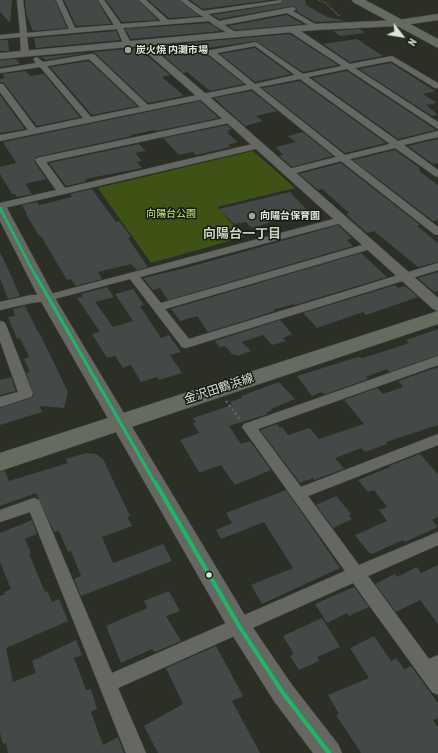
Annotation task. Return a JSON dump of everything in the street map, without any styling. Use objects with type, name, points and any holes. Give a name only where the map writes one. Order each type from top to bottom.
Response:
[{"type":"main road","points":[[357,0],[438,44]]},
{"type":"main road","name":"金沢田鶴浜線","points":[[0,462],[117,416],[437,308]]},
{"type":"main road","name":"金沢田鶴浜線","points":[[0,448],[117,416]]},
{"type":"street","points":[[20,0],[22,35],[28,53],[42,64],[89,120]]},
{"type":"street","points":[[59,0],[73,31]]},
{"type":"street","points":[[102,0],[119,27],[127,44]]},
{"type":"street","points":[[142,0],[167,23]]},
{"type":"street","points":[[183,0],[234,35]]},
{"type":"street","points":[[232,0],[241,6]]},
{"type":"street","points":[[200,13],[279,0],[294,10],[216,24]]},
{"type":"street","points":[[288,11],[316,27]]},
{"type":"street","points":[[0,56],[316,27],[398,23],[438,17]]},
{"type":"street","points":[[0,37],[209,19]]},
{"type":"street","points":[[293,30],[438,126]]},
{"type":"street","points":[[141,43],[230,120],[437,308]]},
{"type":"street","points":[[438,174],[256,44],[211,52],[344,159],[438,232]]},
{"type":"street","points":[[0,71],[91,56],[146,108]]},
{"type":"street","points":[[0,138],[392,58],[438,86]]},
{"type":"street","points":[[0,86],[34,131]]},
{"type":"street","points":[[62,191],[40,160],[230,120]]},
{"type":"street","points":[[288,172],[438,134]]},
{"type":"street","points":[[257,146],[62,191],[0,207],[47,298],[239,626],[283,693],[329,753]]},
{"type":"street","points":[[0,306],[31,299],[47,298],[341,220]]},
{"type":"street","points":[[159,307],[370,246]]},
{"type":"street","points":[[133,275],[186,344],[438,266]]},
{"type":"street","points":[[0,314],[34,305],[47,298]]},
{"type":"street","points":[[0,325],[26,394],[0,402]]},
{"type":"street","points":[[438,360],[249,426],[357,573],[432,666],[438,686]]},
{"type":"street","points":[[298,494],[438,439]]},
{"type":"street","points":[[0,516],[34,504],[136,753]]},
{"type":"street","points":[[107,684],[438,538]]},
{"type":"path","points":[[319,0],[326,3],[333,12],[342,19]]},
{"type":"path","points":[[224,398],[243,425],[249,426]]},
{"type":"green space","name":"向陽台公園","points":[[253,151],[295,188],[217,207],[244,237],[151,263],[98,188]]},
{"type":"building","points":[[0,0],[12,0],[10,23],[0,12]]},
{"type":"building","points":[[25,0],[55,0],[67,28],[33,31],[26,13]]},
{"type":"building","points":[[64,0],[97,0],[111,24],[76,26]]},
{"type":"building","points":[[106,0],[138,0],[158,20],[122,22]]},
{"type":"building","points":[[148,0],[179,0],[199,16],[169,18]]},
{"type":"building","points":[[190,0],[271,0],[203,9]]},
{"type":"building","points":[[283,0],[305,0],[306,5],[327,17],[346,21],[315,22],[296,11],[297,9],[293,6],[219,19],[212,15],[279,4]]},
{"type":"building","points":[[287,15],[303,24],[235,30],[228,26]]},
{"type":"building","points":[[209,23],[221,31],[131,39],[125,29]]},
{"type":"building","points":[[360,29],[364,33],[340,36],[333,31]]},
{"type":"building","points":[[116,31],[120,40],[36,48],[34,38]]},
{"type":"building","points":[[290,34],[338,65],[303,72],[256,41],[208,48],[206,50],[207,55],[244,84],[210,91],[187,72],[183,73],[153,46]]},
{"type":"building","points":[[357,39],[383,56],[350,62],[323,44]]},
{"type":"building","points":[[0,40],[8,40],[9,51],[0,51]]},
{"type":"building","points":[[138,48],[170,75],[162,77],[184,96],[148,103],[94,52]]},
{"type":"building","points":[[255,48],[291,74],[255,82],[220,54]]},
{"type":"building","points":[[93,52],[45,60],[41,57]]},
{"type":"building","points":[[16,59],[20,64],[0,67],[0,60]]},
{"type":"building","points":[[89,61],[137,106],[92,115],[50,67]]},
{"type":"building","points":[[391,63],[435,91],[423,94],[437,103],[426,105],[438,115],[432,116],[359,69]]},
{"type":"building","points":[[26,71],[30,76],[44,74],[80,117],[37,126],[4,83],[0,82],[0,79],[5,78],[2,74]]},
{"type":"building","points":[[347,71],[436,130],[398,139],[312,78]]},
{"type":"building","points":[[300,81],[386,143],[345,153],[262,88]]},
{"type":"building","points":[[252,91],[277,111],[256,116],[263,121],[245,126],[214,98]]},
{"type":"building","points":[[0,95],[25,129],[0,133]]},
{"type":"building","points":[[200,101],[219,118],[131,135],[132,136],[36,157],[34,161],[46,179],[25,184],[32,194],[17,197],[15,194],[12,194],[0,174],[0,167],[16,163],[3,142]]},
{"type":"building","points":[[227,125],[232,129],[227,130],[230,132],[227,133],[238,142],[228,145],[231,147],[196,155],[193,152],[179,155],[163,138]]},
{"type":"building","points":[[303,132],[333,156],[292,167],[279,156],[283,155],[276,147],[296,142],[288,136]]},
{"type":"building","points":[[438,139],[438,163],[433,164],[408,146]]},
{"type":"building","points":[[139,144],[146,151],[135,153],[142,161],[137,162],[142,168],[85,179],[87,181],[66,186],[49,163]]},
{"type":"building","points":[[395,150],[420,168],[418,168],[421,170],[419,171],[438,185],[438,220],[433,221],[353,160]]},
{"type":"building","points":[[341,163],[420,225],[417,226],[438,243],[438,262],[418,267],[374,231],[367,233],[346,214],[349,213],[322,189],[318,190],[299,174]]},
{"type":"building","points":[[92,189],[116,222],[119,221],[131,237],[128,238],[148,267],[137,270],[131,264],[98,272],[102,279],[76,286],[71,279],[67,280],[41,236],[39,236],[22,205],[37,202],[39,205],[72,197],[70,194]]},
{"type":"building","points":[[290,192],[308,211],[252,228],[246,222],[234,224],[219,209]]},
{"type":"building","points":[[338,225],[352,238],[347,240],[353,246],[168,300],[160,288],[153,290],[143,278],[186,268]]},
{"type":"building","points":[[0,252],[20,296],[8,299],[0,278]]},
{"type":"building","points":[[361,253],[387,277],[295,305],[273,310],[275,311],[208,332],[197,316],[180,321],[171,309]]},
{"type":"building","points":[[438,272],[438,291],[434,292],[418,278]]},
{"type":"building","points":[[395,285],[398,288],[405,286],[418,297],[366,315],[363,312],[317,328],[303,313]]},
{"type":"building","points":[[107,287],[114,297],[95,302],[113,327],[133,321],[115,294],[133,289],[144,305],[140,306],[161,338],[169,335],[181,352],[170,355],[182,373],[159,380],[157,377],[141,382],[131,365],[123,368],[115,356],[107,358],[92,334],[100,332],[77,298],[83,297],[81,294]]},
{"type":"building","points":[[25,306],[68,392],[64,408],[40,406],[42,412],[0,425],[0,408],[31,398],[34,395],[26,373],[30,372],[24,359],[29,357],[20,338],[17,339],[8,317],[15,316],[13,309]]},
{"type":"building","points":[[280,320],[292,334],[283,338],[286,341],[272,345],[263,335],[242,342],[251,351],[237,356],[235,354],[233,355],[225,346],[220,348],[215,341]]},
{"type":"building","points":[[438,329],[438,355],[389,372],[387,369],[366,377],[368,379],[326,394],[321,392],[312,396],[297,376],[358,357],[363,358],[409,343],[406,340]]},
{"type":"building","points":[[438,367],[438,425],[386,442],[387,444],[365,452],[361,448],[335,458],[344,469],[314,480],[313,478],[300,483],[260,430],[277,424],[280,428],[282,427],[288,435],[310,428],[319,439],[364,424],[344,400],[377,388],[383,394],[403,387],[398,381]]},
{"type":"building","points":[[11,377],[16,391],[0,395],[0,380]]},
{"type":"building","points":[[279,382],[295,399],[271,409],[272,410],[267,412],[268,414],[229,426],[241,444],[250,441],[271,470],[235,485],[221,465],[199,472],[180,440],[199,433],[193,423],[196,422],[193,418],[232,405],[230,402],[242,398],[241,396]]},
{"type":"building","points":[[86,453],[96,454],[103,459],[130,516],[127,517],[132,526],[102,537],[113,563],[163,544],[172,561],[81,596],[74,579],[81,576],[71,551],[68,552],[59,531],[54,532],[36,493],[0,506],[0,472],[5,471],[9,481],[68,463],[66,459]]},
{"type":"building","points":[[420,454],[438,474],[438,517],[432,520],[438,527],[405,542],[403,540],[372,554],[369,553],[355,535],[387,521],[379,510],[387,507],[374,490],[368,492],[358,480]]},
{"type":"building","points":[[286,490],[340,568],[262,604],[251,585],[293,568],[264,522],[221,539],[216,530],[232,523],[226,513]]},
{"type":"building","points":[[336,496],[351,514],[349,515],[352,519],[333,528],[316,505]]},
{"type":"building","points":[[32,520],[37,534],[25,539],[31,553],[29,554],[45,592],[47,591],[52,602],[59,599],[68,621],[6,648],[13,682],[36,673],[32,661],[76,640],[82,655],[74,658],[86,690],[91,689],[97,709],[91,712],[103,745],[118,737],[124,753],[8,753],[6,743],[3,744],[0,733],[0,596],[5,594],[4,592],[11,589],[0,562],[0,533]]},
{"type":"building","points":[[438,565],[438,624],[420,600],[396,612],[375,584],[395,574],[397,577],[417,567],[421,573]]},
{"type":"building","points":[[354,587],[369,607],[349,616],[347,613],[327,623],[315,604]]},
{"type":"building","points":[[169,591],[180,611],[166,616],[181,641],[155,652],[152,649],[121,663],[106,626],[147,608],[144,601]]},
{"type":"building","points":[[322,618],[340,647],[317,657],[319,661],[299,670],[290,656],[294,654],[283,636]]},
{"type":"building","points":[[374,636],[391,661],[396,658],[404,669],[411,666],[438,703],[438,718],[433,720],[438,727],[438,753],[361,753],[336,715],[339,714],[328,695],[369,678],[350,648]]},
{"type":"building","points":[[216,646],[243,696],[232,701],[260,753],[158,753],[144,726],[183,704],[166,668]]},
{"type":"transit line","points":[[0,208],[47,298],[239,626],[283,693],[329,753]]},
{"type":"place","name":"炭火焼 内灘市場","points":[[128,50]]},
{"type":"place","name":"向陽台保育園","points":[[252,216]]},
{"type":"district","name":"向陽台一丁目","points":[[242,234]]}]
